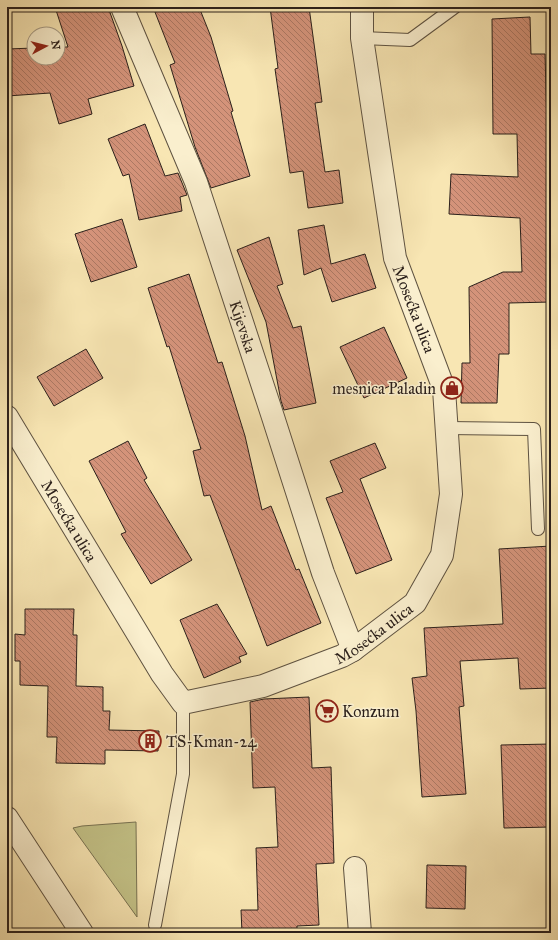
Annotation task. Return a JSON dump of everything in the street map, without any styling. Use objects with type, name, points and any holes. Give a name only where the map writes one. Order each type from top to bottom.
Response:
[{"type":"street","name":"Kijevska","points":[[122,7],[196,182],[323,573],[353,650]]},
{"type":"street","name":"Mosećka ulica","points":[[7,417],[162,674],[179,706],[263,686],[342,656],[353,650],[415,603],[442,555],[451,494],[444,389],[395,258],[362,38],[362,7]]},
{"type":"street","points":[[7,818],[82,933]]},
{"type":"street","points":[[355,868],[360,933]]},
{"type":"lane","points":[[362,38],[410,40],[455,7]]},
{"type":"lane","points":[[447,428],[534,428],[538,529]]},
{"type":"lane","points":[[155,925],[183,774],[179,706]]},
{"type":"shaded area","points":[[136,822],[137,917],[73,828]]},
{"type":"building","points":[[55,7],[108,7],[134,86],[88,99],[92,114],[59,124],[50,93],[7,96],[7,49],[26,48],[26,66],[66,66],[66,47],[68,47],[66,41],[66,26],[61,26]]},
{"type":"building","points":[[153,7],[199,7],[211,37],[250,176],[211,188],[195,147],[170,65],[175,63]]},
{"type":"building","points":[[270,7],[309,7],[322,102],[315,103],[325,172],[339,170],[343,203],[308,208],[303,171],[290,173],[275,69],[278,68]]},
{"type":"building","points":[[530,17],[531,54],[545,54],[547,127],[551,127],[551,302],[509,303],[509,354],[499,354],[497,403],[461,403],[462,363],[470,363],[469,287],[503,272],[522,272],[520,218],[449,214],[451,174],[518,177],[517,134],[493,134],[492,19]]},
{"type":"building","points":[[145,124],[165,176],[178,173],[187,195],[180,197],[182,211],[139,220],[129,174],[123,176],[108,139]]},
{"type":"building","points":[[122,219],[137,267],[91,282],[75,234]]},
{"type":"building","points":[[324,225],[331,264],[365,254],[376,288],[332,302],[321,268],[304,275],[298,230]]},
{"type":"building","points":[[269,237],[283,284],[277,286],[293,328],[301,326],[316,403],[284,410],[266,322],[237,250]]},
{"type":"building","points":[[189,274],[218,363],[222,362],[245,436],[262,510],[271,506],[296,570],[299,569],[321,623],[267,646],[210,495],[204,496],[193,451],[201,449],[169,346],[167,347],[148,288]]},
{"type":"building","points":[[384,327],[407,378],[364,398],[340,347]]},
{"type":"building","points":[[86,349],[103,378],[54,406],[37,377]]},
{"type":"building","points":[[128,441],[147,478],[144,480],[192,560],[151,584],[121,534],[126,532],[89,461]]},
{"type":"building","points":[[375,443],[386,468],[360,479],[392,560],[356,574],[326,498],[343,492],[330,461]]},
{"type":"building","points":[[551,546],[551,688],[520,689],[518,658],[460,661],[464,706],[459,707],[466,794],[422,797],[416,711],[412,678],[427,676],[424,628],[503,624],[499,549]]},
{"type":"building","points":[[217,604],[247,654],[239,657],[241,662],[204,678],[180,620]]},
{"type":"building","points":[[25,609],[74,609],[73,635],[77,635],[76,686],[103,687],[103,711],[110,711],[109,730],[159,731],[158,751],[105,750],[105,764],[56,763],[57,737],[47,737],[48,686],[20,685],[20,661],[15,661],[15,634],[25,635]]},
{"type":"building","points":[[309,697],[312,768],[331,767],[334,863],[316,864],[319,925],[297,926],[297,933],[242,933],[241,910],[258,910],[256,848],[278,847],[275,787],[253,788],[250,702],[264,699]]},
{"type":"building","points":[[551,744],[551,827],[504,828],[501,745]]},
{"type":"building","points":[[427,865],[466,866],[465,909],[426,908]]},
{"type":"place","name":"mesnica Paladin","points":[[452,388]]},
{"type":"place","name":"Konzum","points":[[327,711]]},
{"type":"place","name":"TS-Kman-24","points":[[150,741]]}]
